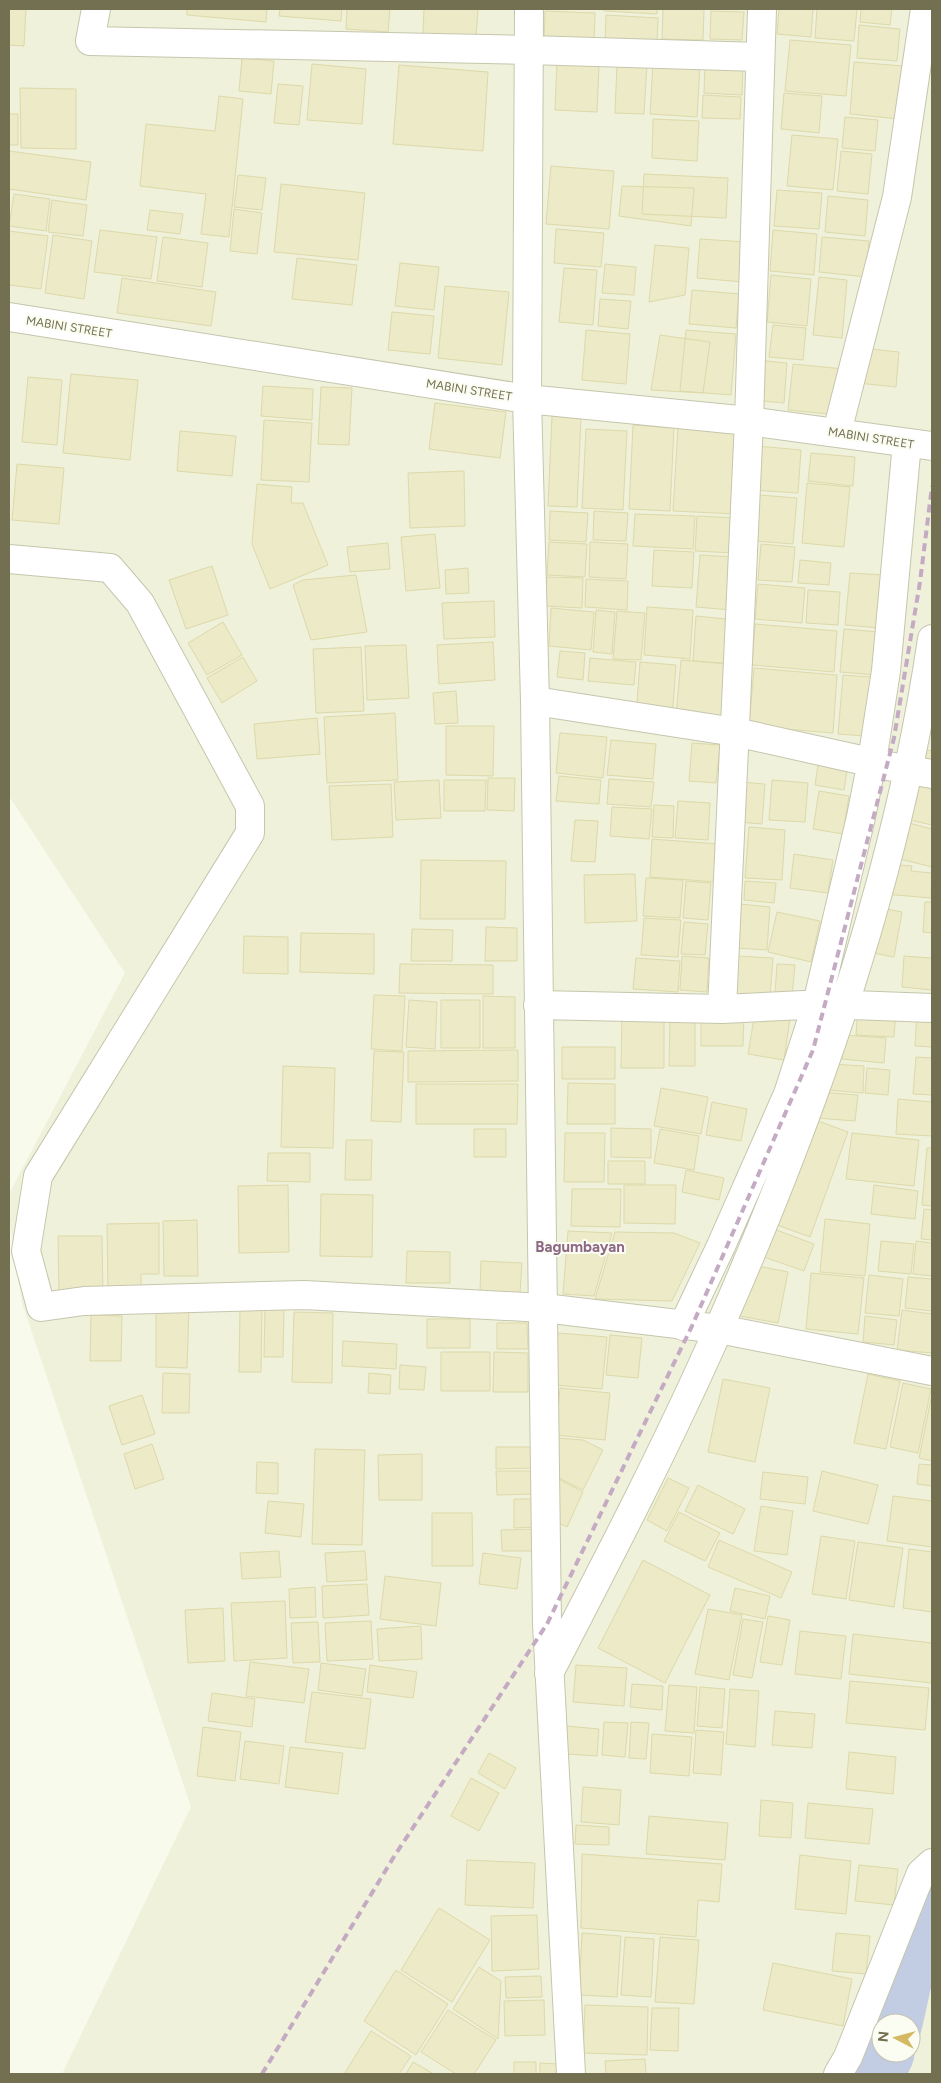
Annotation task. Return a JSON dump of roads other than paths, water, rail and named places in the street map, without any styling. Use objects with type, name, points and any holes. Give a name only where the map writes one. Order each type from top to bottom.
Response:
[{"type":"street","points":[[96,9],[90,41],[760,57]]},
{"type":"street","points":[[529,9],[527,399],[535,701],[538,1005],[544,1308],[546,1624],[571,2074]]},
{"type":"street","points":[[722,1009],[750,421],[762,9]]},
{"type":"street","points":[[838,432],[897,197],[925,9]]},
{"type":"street","name":"MABINI STREET","points":[[9,317],[527,399],[750,421],[920,445]]},
{"type":"street","points":[[683,1326],[721,1246],[788,1094],[817,1004],[861,817],[872,761],[920,445]]},
{"type":"street","points":[[9,559],[110,568],[140,603],[250,806],[250,833],[38,1176],[26,1250],[41,1307],[84,1301],[304,1295],[544,1308],[718,1329],[932,1371]]},
{"type":"street","points":[[550,1673],[643,1489],[718,1329],[801,1130],[845,1005],[882,877],[921,772],[932,639]]},
{"type":"street","points":[[535,701],[735,732],[921,772]]},
{"type":"street","points":[[538,1005],[722,1009],[817,1004],[932,1008]]},
{"type":"street","points":[[838,2074],[848,2057],[921,1874],[932,1863]]},
{"type":"waterway","points":[[895,2013],[910,1946],[932,1913]]},
{"type":"waterway","points":[[875,2074],[880,2063]]},
{"type":"railway","points":[[262,2074],[395,1855],[547,1624],[692,1326],[813,1050],[894,738],[920,582],[932,486]]},
{"type":"district","name":"Bagumbayan","points":[[580,1247]]}]
